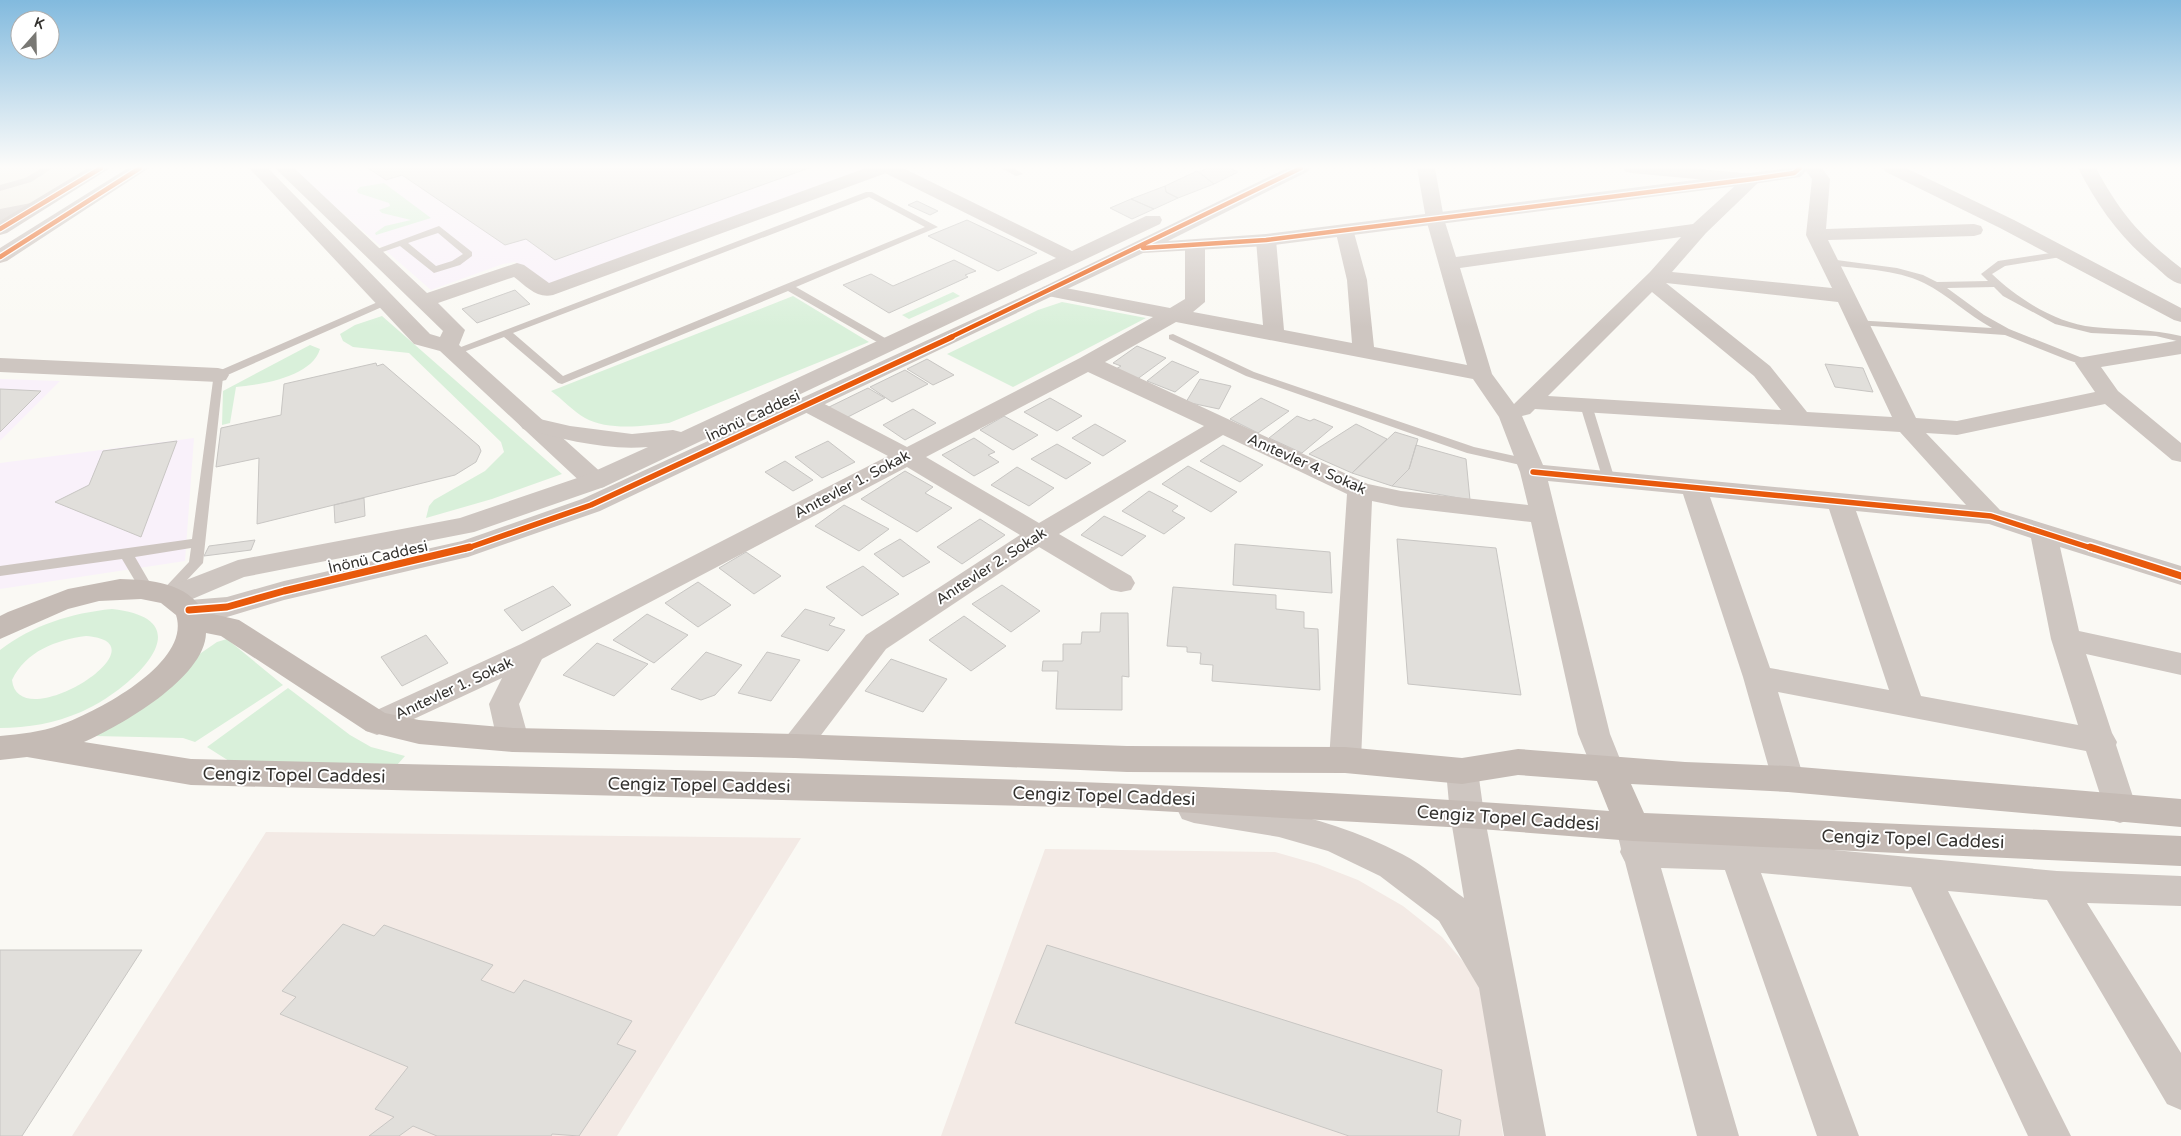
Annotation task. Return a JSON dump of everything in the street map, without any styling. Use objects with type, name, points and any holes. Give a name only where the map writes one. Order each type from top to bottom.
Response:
[{"type":"main road","points":[[0,229],[13,221]]},
{"type":"main road","points":[[0,257],[57,221]]},
{"type":"main road","points":[[0,608],[112,589],[173,602],[229,627],[377,723],[419,732],[513,740],[795,746],[1127,759],[1345,760],[1462,772],[1518,762],[1788,779],[2181,813]]},
{"type":"main road","points":[[0,629],[32,612],[72,597]]},
{"type":"main road","points":[[9,750],[70,734],[112,716],[148,692],[174,667],[190,642],[173,602]]},
{"type":"main road","name":"Cengiz Topel Caddesi","points":[[9,750],[191,772],[1104,795],[1467,814],[1635,839],[2181,851]]},
{"type":"main road","points":[[1608,769],[1635,839]]},
{"type":"street","points":[[309,221],[422,339],[451,349],[531,424],[595,480]]},
{"type":"street","points":[[341,221],[454,330],[451,349]]},
{"type":"street","points":[[424,301],[517,269],[546,291],[738,221]]},
{"type":"street","points":[[996,221],[1070,258]]},
{"type":"street","points":[[1035,221],[1092,248]]},
{"type":"street","name":"İnönü Caddesi","points":[[173,602],[238,569],[465,526],[595,480],[1151,221]]},
{"type":"street","name":"İnönü Caddesi","points":[[173,602],[227,607],[284,591],[468,548],[591,505],[1050,291],[1193,221]]},
{"type":"street","points":[[1138,248],[1195,246],[1266,240],[1417,221]]},
{"type":"street","points":[[1437,221],[1481,374],[1511,417],[1531,467],[1594,734],[1608,769]]},
{"type":"street","points":[[1511,417],[1532,402],[1708,221]]},
{"type":"street","points":[[1817,221],[1816,235],[1908,426],[1923,445],[1991,516]]},
{"type":"street","points":[[1998,221],[2181,316]]},
{"type":"street","points":[[2121,221],[2148,252],[2181,278]]},
{"type":"street","points":[[1344,229],[1356,280],[1364,352]]},
{"type":"street","points":[[1449,264],[1699,229]]},
{"type":"street","points":[[1816,235],[1974,230]]},
{"type":"street","points":[[1266,240],[1274,333]]},
{"type":"street","name":"Anıtevler 1. Sokak","points":[[377,723],[530,652],[1088,363],[1173,326],[1195,302],[1195,246]]},
{"type":"street","points":[[2148,252],[2181,256]]},
{"type":"street","points":[[1654,278],[1844,296]]},
{"type":"street","points":[[1654,278],[1685,307],[1762,371],[1800,419]]},
{"type":"street","points":[[1050,291],[1173,326],[1274,333],[1481,374]]},
{"type":"street","points":[[2181,347],[2086,363],[2110,396],[2181,455]]},
{"type":"street","name":"Anıtevler 4. Sokak","points":[[1088,363],[1360,490],[1401,499],[1542,515]]},
{"type":"street","points":[[0,365],[218,375]]},
{"type":"street","points":[[1532,402],[1957,428],[2110,396]]},
{"type":"street","points":[[807,404],[906,456],[1121,583]]},
{"type":"street","points":[[531,424],[570,433],[632,441],[696,434]]},
{"type":"street","name":"Anıtevler 2. Sokak","points":[[795,746],[876,642],[1038,535],[1221,426]]},
{"type":"street","points":[[1531,467],[1609,480],[1991,516],[2181,576]]},
{"type":"street","points":[[1694,489],[1758,677],[1788,779]]},
{"type":"street","points":[[1345,760],[1360,490]]},
{"type":"street","points":[[1840,502],[1909,705]]},
{"type":"street","points":[[2044,534],[2066,639],[2101,742],[2120,809]]},
{"type":"street","points":[[2066,639],[2181,664]]},
{"type":"street","name":"Anıtevler 1. Sokak","points":[[513,740],[504,704],[530,652]]},
{"type":"street","points":[[1758,677],[2101,742]]},
{"type":"street","points":[[1462,772],[1467,814],[1525,1136]]},
{"type":"street","points":[[1104,795],[1279,823],[1336,839],[1392,866],[1452,910],[1498,984]]},
{"type":"street","points":[[1718,1136],[1635,839],[1737,856],[2057,886],[2181,891]]},
{"type":"street","points":[[1737,856],[1838,1136]]},
{"type":"street","points":[[1921,872],[2050,1136]]},
{"type":"street","points":[[2057,886],[2181,1090]]},
{"type":"lane","points":[[451,349],[506,333],[798,221]]},
{"type":"lane","points":[[506,333],[562,381],[933,227],[921,221]]},
{"type":"lane","points":[[370,248],[425,226]]},
{"type":"lane","points":[[370,248],[401,242],[439,229],[468,254],[456,263],[434,270],[401,242]]},
{"type":"lane","points":[[2064,254],[2002,263],[1986,274],[1994,284],[2041,314],[2069,325],[2091,330],[2156,332],[2181,339]]},
{"type":"lane","points":[[1829,262],[1901,272],[1937,285],[1976,315],[2006,332],[2086,363]]},
{"type":"lane","points":[[1937,285],[1994,284]]},
{"type":"lane","points":[[788,287],[888,344]]},
{"type":"lane","points":[[126,554],[173,602],[196,563],[218,375],[387,301]]},
{"type":"lane","points":[[1857,322],[2006,332]]},
{"type":"lane","points":[[1173,326],[1250,374],[1471,450],[1531,467]]},
{"type":"lane","points":[[1586,405],[1609,480]]},
{"type":"lane","points":[[0,571],[199,542]]},
{"type":"shaded area","points":[[0,221],[8,221],[0,226]]},
{"type":"shaded area","points":[[352,221],[724,221],[550,285],[515,262],[503,264],[431,290]]},
{"type":"shaded area","points":[[0,379],[60,381],[0,441]]},
{"type":"shaded area","points":[[194,438],[185,561],[0,589],[0,463]]},
{"type":"shaded area","points":[[266,832],[801,838],[617,1136],[72,1136]]},
{"type":"shaded area","points":[[1045,849],[1275,852],[1317,864],[1358,880],[1403,906],[1442,937],[1466,965],[1486,1000],[1503,1136],[941,1136]]},
{"type":"green space","points":[[407,221],[421,221],[376,235],[375,233],[385,226]]},
{"type":"green space","points":[[953,292],[960,296],[909,319],[902,315]]},
{"type":"green space","points":[[793,296],[869,342],[669,423],[626,427],[604,425],[585,418],[551,391]]},
{"type":"green space","points":[[1062,302],[1146,318],[1013,387],[947,354],[1038,310]]},
{"type":"green space","points":[[382,316],[562,474],[492,499],[426,518],[429,506],[434,500],[485,471],[504,452],[501,442],[409,353],[353,347],[343,341],[340,334],[355,325]]},
{"type":"green space","points":[[310,345],[320,349],[315,359],[296,373],[284,378],[236,387],[230,423],[222,425],[223,391]]},
{"type":"green space","points":[[112,609],[141,616],[155,627],[158,641],[150,658],[137,674],[99,703],[81,712],[41,724],[0,728],[0,650],[39,627],[67,617]],"holes":[[[86,636],[107,642],[111,654],[102,668],[83,682],[60,694],[38,699],[20,695],[12,680],[25,661],[53,644]]]},
{"type":"green space","points":[[227,639],[283,685],[195,742],[183,738],[95,736],[201,653],[217,642]]},
{"type":"green space","points":[[288,688],[350,735],[371,747],[405,756],[397,765],[229,761],[207,747]]},
{"type":"building","points":[[470,221],[663,221],[555,260],[526,239],[505,245]]},
{"type":"building","points":[[965,221],[969,221],[1037,253],[998,271],[928,236]]},
{"type":"building","points":[[954,260],[976,271],[965,275],[968,277],[889,313],[843,285],[871,274],[893,286]]},
{"type":"building","points":[[515,290],[530,304],[477,323],[462,309]]},
{"type":"building","points":[[1137,346],[1166,358],[1136,380],[1114,370],[1121,366],[1113,363]]},
{"type":"building","points":[[927,359],[954,375],[933,385],[907,369]]},
{"type":"building","points":[[1172,361],[1199,372],[1175,392],[1147,381]]},
{"type":"building","points":[[376,363],[377,366],[383,364],[479,446],[481,451],[476,462],[455,475],[257,524],[259,458],[216,467],[221,428],[281,415],[284,384]]},
{"type":"building","points":[[1825,364],[1863,368],[1873,392],[1835,387]]},
{"type":"building","points":[[905,370],[928,384],[892,402],[870,387]]},
{"type":"building","points":[[1200,379],[1231,386],[1219,409],[1186,402]]},
{"type":"building","points":[[868,388],[885,398],[842,420],[825,409]]},
{"type":"building","points":[[0,389],[41,391],[0,432]]},
{"type":"building","points":[[1050,398],[1082,416],[1057,431],[1024,412]]},
{"type":"building","points":[[1261,398],[1289,411],[1258,433],[1230,419]]},
{"type":"building","points":[[913,409],[936,423],[905,440],[883,425]]},
{"type":"building","points":[[1004,416],[1038,435],[1013,450],[980,430]]},
{"type":"building","points":[[1297,416],[1310,421],[1314,419],[1333,427],[1302,453],[1269,438]]},
{"type":"building","points":[[1095,424],[1126,441],[1103,456],[1072,438]]},
{"type":"building","points":[[1356,424],[1387,439],[1352,473],[1309,454]]},
{"type":"building","points":[[1395,432],[1418,439],[1409,469],[1392,486],[1352,473]]},
{"type":"building","points":[[974,438],[995,452],[988,455],[999,462],[974,476],[942,455]]},
{"type":"building","points":[[177,441],[141,537],[55,502],[89,485],[103,451]]},
{"type":"building","points":[[828,441],[855,462],[822,478],[795,457]]},
{"type":"building","points":[[1057,444],[1091,463],[1066,479],[1031,459]]},
{"type":"building","points":[[1223,445],[1263,465],[1240,482],[1200,461]]},
{"type":"building","points":[[1416,445],[1466,459],[1470,500],[1392,486],[1409,469]]},
{"type":"building","points":[[785,461],[813,480],[793,491],[765,472]]},
{"type":"building","points":[[1188,466],[1237,492],[1211,512],[1162,484]]},
{"type":"building","points":[[1017,467],[1054,488],[1029,506],[991,485]]},
{"type":"building","points":[[905,471],[933,487],[925,493],[952,508],[917,532],[861,499]]},
{"type":"building","points":[[1149,491],[1178,506],[1172,511],[1185,518],[1164,534],[1122,511]]},
{"type":"building","points":[[364,498],[365,516],[335,523],[334,505]]},
{"type":"building","points":[[844,505],[889,529],[859,551],[815,526]]},
{"type":"building","points":[[1104,516],[1146,536],[1122,556],[1081,535]]},
{"type":"building","points":[[980,519],[1005,535],[962,564],[937,547]]},
{"type":"building","points":[[900,539],[930,562],[903,577],[874,554]]},
{"type":"building","points":[[1397,539],[1496,548],[1521,695],[1408,684]]},
{"type":"building","points":[[255,540],[251,550],[204,556],[209,546]]},
{"type":"building","points":[[1235,544],[1330,552],[1332,593],[1233,585]]},
{"type":"building","points":[[746,552],[781,576],[754,594],[719,568]]},
{"type":"building","points":[[863,566],[899,594],[862,616],[826,587]]},
{"type":"building","points":[[698,582],[731,605],[698,627],[665,603]]},
{"type":"building","points":[[1002,585],[1040,611],[1011,632],[972,604]]},
{"type":"building","points":[[553,586],[571,605],[522,631],[504,610]]},
{"type":"building","points":[[1173,587],[1276,595],[1276,609],[1304,612],[1304,628],[1318,629],[1320,690],[1212,681],[1213,665],[1200,664],[1201,653],[1187,652],[1187,647],[1167,646]]},
{"type":"building","points":[[805,609],[835,618],[829,625],[845,630],[828,651],[781,636]]},
{"type":"building","points":[[1101,613],[1128,613],[1129,677],[1122,676],[1122,710],[1056,709],[1058,671],[1042,671],[1043,661],[1063,661],[1063,644],[1081,644],[1082,632],[1100,632]]},
{"type":"building","points":[[647,614],[688,635],[654,663],[613,640]]},
{"type":"building","points":[[964,616],[1006,646],[971,671],[929,640]]},
{"type":"building","points":[[426,635],[448,663],[402,686],[381,657]]},
{"type":"building","points":[[597,643],[648,664],[614,696],[563,675]]},
{"type":"building","points":[[706,652],[742,665],[715,695],[701,700],[671,689]]},
{"type":"building","points":[[767,652],[800,660],[771,701],[738,693]]},
{"type":"building","points":[[891,659],[947,679],[923,712],[865,691]]},
{"type":"building","points":[[343,924],[374,936],[384,925],[493,965],[481,980],[514,993],[524,980],[632,1021],[617,1044],[636,1051],[579,1136],[552,1134],[551,1136],[437,1136],[413,1126],[399,1136],[369,1136],[394,1117],[375,1109],[408,1067],[280,1014],[296,997],[282,991]]},
{"type":"building","points":[[1047,945],[1442,1070],[1437,1112],[1461,1120],[1459,1136],[1349,1136],[1015,1023]]},
{"type":"building","points":[[0,950],[142,950],[22,1136],[0,1136]]},
{"type":"cycle path","points":[[0,229],[13,221]]},
{"type":"cycle path","points":[[0,257],[57,221]]},
{"type":"cycle path","points":[[189,610],[227,607],[284,591],[468,548],[591,505],[1050,291],[1193,221]]},
{"type":"cycle path","points":[[1143,248],[1266,240],[1418,221]]},
{"type":"cycle path","points":[[1533,472],[1991,516],[2181,576]]}]
